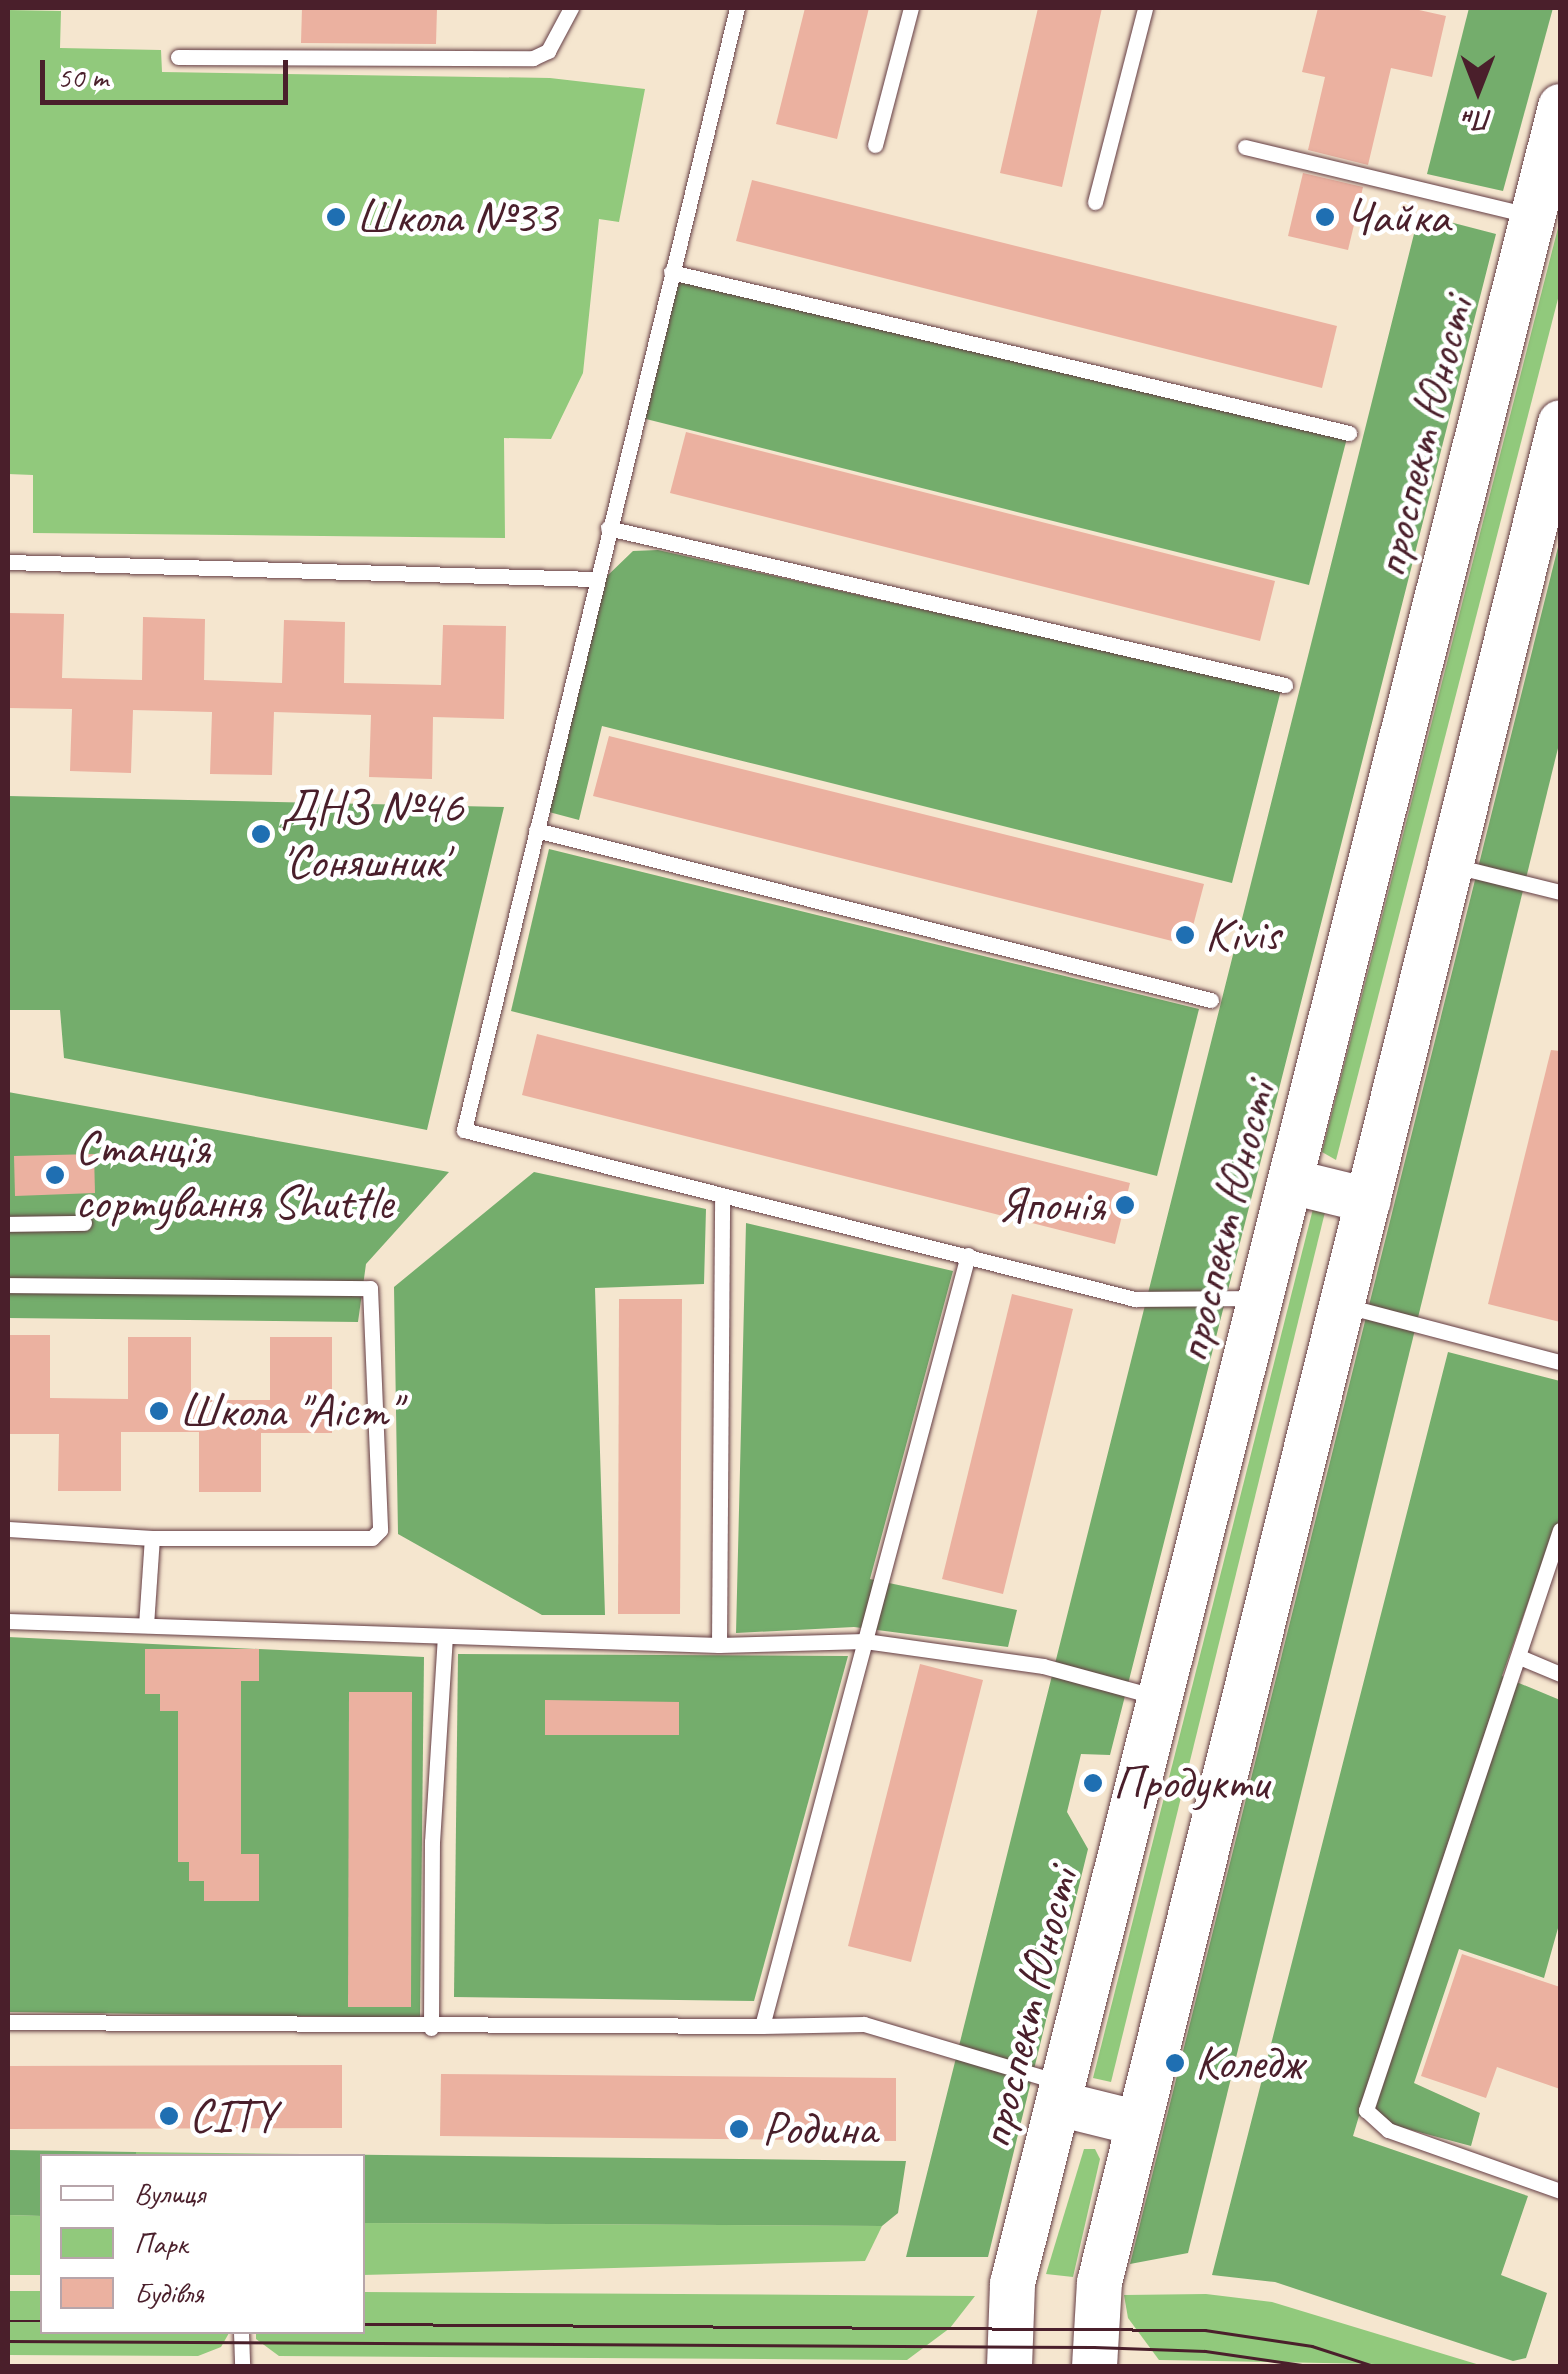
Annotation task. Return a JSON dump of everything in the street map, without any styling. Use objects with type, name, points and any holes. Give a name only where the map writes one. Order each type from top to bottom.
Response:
[{"type":"main road","name":"проспект Юності","points":[[1009,2366],[1012,2282],[1560,106]]},
{"type":"main road","points":[[1094,2366],[1100,2282],[1560,422]]},
{"type":"main road","points":[[1290,1181],[1368,1200]]},
{"type":"main road","points":[[1060,2093],[1139,2123]]},
{"type":"lane","points":[[178,57],[533,58],[548,50],[571,8]]},
{"type":"lane","points":[[737,8],[464,1130],[1135,1299],[1260,1298]]},
{"type":"lane","points":[[876,146],[911,8]]},
{"type":"lane","points":[[1095,202],[1145,8]]},
{"type":"lane","points":[[1245,146],[1533,216]]},
{"type":"lane","points":[[672,272],[1349,433]]},
{"type":"lane","points":[[608,528],[1285,686]]},
{"type":"lane","points":[[8,562],[595,580]]},
{"type":"lane","points":[[536,830],[1212,1000]]},
{"type":"lane","points":[[1451,865],[1560,892]]},
{"type":"lane","points":[[719,1645],[722,1197]]},
{"type":"lane","points":[[8,1224],[84,1222]]},
{"type":"lane","points":[[762,2026],[968,1255]]},
{"type":"lane","points":[[8,1285],[370,1288],[380,1530],[372,1538],[152,1538],[8,1529]]},
{"type":"lane","points":[[1342,1305],[1560,1362]]},
{"type":"lane","points":[[1560,1530],[1522,1658],[1366,2110],[1388,2130],[1560,2191]]},
{"type":"lane","points":[[146,1625],[152,1538]]},
{"type":"lane","points":[[8,1620],[719,1645],[865,1641],[1043,1666],[1160,1698]]},
{"type":"lane","points":[[431,2028],[432,1842],[445,1637]]},
{"type":"lane","points":[[1522,1658],[1560,1674]]},
{"type":"lane","points":[[8,2022],[431,2028],[864,2024],[946,2043],[1060,2093]]},
{"type":"lane","points":[[242,2334],[242,2366]]},
{"type":"green space","points":[[1469,8],[1553,8],[1503,191],[1427,174]]},
{"type":"green space","name":"Школа №33","points":[[8,10],[61,11],[60,48],[161,50],[162,72],[550,78],[645,89],[619,222],[599,219],[583,373],[551,439],[504,438],[505,538],[33,533],[33,475],[8,474]]},
{"type":"green space","points":[[1419,214],[1496,234],[1110,1755],[1081,1754],[1067,1812],[1088,1849],[988,2257],[906,2257]]},
{"type":"green space","points":[[1560,220],[1560,291],[1336,1160],[1322,1152]]},
{"type":"green space","points":[[673,276],[1348,434],[1309,585],[638,417]]},
{"type":"green space","points":[[1560,539],[1560,740],[1188,2253],[1130,2264]]},
{"type":"green space","points":[[658,550],[1281,690],[1232,883],[602,726],[579,820],[549,812],[605,578],[633,551]]},
{"type":"green space","points":[[8,796],[504,807],[427,1130],[64,1058],[60,1010],[8,1010]]},
{"type":"green space","points":[[549,849],[1199,1009],[1157,1176],[511,1011]]},
{"type":"green space","points":[[8,1092],[449,1172],[366,1264],[358,1322],[8,1318]]},
{"type":"green space","points":[[534,1172],[706,1209],[704,1284],[595,1288],[605,1615],[542,1615],[398,1534],[394,1287]]},
{"type":"green space","points":[[1315,1201],[1327,1204],[1111,2082],[1093,2078]]},
{"type":"green space","points":[[746,1223],[953,1271],[870,1579],[1017,1610],[1008,1647],[854,1627],[736,1633]]},
{"type":"green space","points":[[1448,1352],[1560,1381],[1560,1553],[1547,1549],[1502,1676],[1560,1700],[1560,1921],[1544,1978],[1459,1949],[1414,2083],[1480,2113],[1471,2146],[1359,2116],[1353,2136],[1528,2196],[1501,2275],[1547,2293],[1526,2358],[1513,2361],[1275,2282],[1212,2275]]},
{"type":"green space","points":[[8,1637],[424,1657],[420,2018],[8,2012]]},
{"type":"green space","points":[[458,1654],[848,1656],[754,2001],[454,1997]]},
{"type":"green space","points":[[1084,2149],[1095,2149],[1100,2159],[1073,2277],[1046,2274]]},
{"type":"green space","points":[[8,2150],[136,2152],[40,2154],[40,2216],[8,2215]]},
{"type":"green space","points":[[136,2152],[302,2154],[136,2154]]},
{"type":"green space","points":[[365,2155],[906,2161],[898,2213],[882,2226],[365,2223]]},
{"type":"green space","points":[[8,2215],[40,2216],[40,2275],[8,2275]]},
{"type":"green space","points":[[365,2223],[882,2226],[865,2261],[365,2275]]},
{"type":"green space","points":[[8,2291],[40,2291],[40,2334],[228,2334],[221,2347],[198,2356],[8,2355]]},
{"type":"green space","points":[[365,2292],[975,2296],[950,2328],[907,2360],[279,2356],[256,2339],[256,2334],[365,2334]]},
{"type":"green space","points":[[1206,2294],[1272,2302],[1483,2366],[1159,2360],[1128,2318],[1124,2295]]},
{"type":"building","points":[[302,8],[437,8],[436,44],[301,43]]},
{"type":"building","points":[[805,8],[869,8],[837,139],[776,124]]},
{"type":"building","points":[[1038,8],[1102,8],[1062,187],[1000,173]]},
{"type":"building","points":[[1318,8],[1410,8],[1446,16],[1432,77],[1391,68],[1368,165],[1308,150],[1325,77],[1302,72]]},
{"type":"building","points":[[1303,173],[1363,187],[1348,250],[1288,236]]},
{"type":"building","points":[[752,180],[1337,326],[1322,388],[736,241]]},
{"type":"building","points":[[686,432],[1275,581],[1260,641],[670,493]]},
{"type":"building","points":[[8,613],[64,614],[62,678],[142,680],[143,617],[205,619],[204,680],[282,683],[284,620],[345,622],[344,683],[441,685],[443,625],[506,626],[504,719],[433,717],[432,779],[369,777],[371,715],[274,712],[272,775],[210,774],[212,712],[133,710],[131,773],[70,771],[72,709],[8,708]]},
{"type":"building","points":[[609,736],[1204,884],[1188,945],[593,796]]},
{"type":"building","points":[[537,1034],[1130,1183],[1115,1244],[522,1095]]},
{"type":"building","points":[[1551,1050],[1560,1051],[1560,1322],[1488,1304]]},
{"type":"building","name":"Станція сортування Shuttle","points":[[94,1154],[95,1193],[15,1196],[14,1156]]},
{"type":"building","points":[[1012,1294],[1073,1309],[1003,1594],[942,1579]]},
{"type":"building","points":[[619,1299],[682,1299],[680,1614],[618,1614]]},
{"type":"building","points":[[8,1335],[50,1335],[50,1398],[128,1399],[128,1337],[191,1337],[191,1400],[270,1400],[270,1337],[332,1337],[332,1433],[261,1433],[261,1492],[199,1492],[199,1432],[121,1432],[121,1491],[58,1491],[59,1434],[8,1434]]},
{"type":"building","points":[[145,1649],[259,1649],[259,1681],[241,1681],[241,1854],[259,1854],[259,1901],[204,1901],[204,1881],[189,1881],[189,1862],[178,1862],[178,1711],[160,1711],[160,1694],[145,1694]]},
{"type":"building","points":[[920,1664],[983,1680],[911,1962],[848,1946]]},
{"type":"building","points":[[349,1692],[412,1692],[411,2007],[348,2007]]},
{"type":"building","points":[[545,1700],[679,1702],[679,1735],[545,1735]]},
{"type":"building","points":[[1462,1954],[1560,1987],[1560,2089],[1497,2067],[1486,2098],[1421,2076]]},
{"type":"building","points":[[342,2065],[342,2128],[8,2129],[8,2066]]},
{"type":"building","points":[[441,2074],[896,2078],[896,2141],[440,2136]]},
{"type":"tram line","points":[[8,2321],[40,2321]]},
{"type":"tram line","points":[[365,2324],[1205,2330],[1312,2346],[1374,2366]]},
{"type":"tram line","points":[[8,2341],[1094,2347],[1205,2351],[1309,2366]]},
{"type":"place","name":"Школа №33","points":[[336,217]]},
{"type":"place","name":"Чайка","points":[[1325,217]]},
{"type":"place","name":"ДНЗ №46 'Соняшник'","points":[[261,834]]},
{"type":"place","name":"Kivis","points":[[1185,935]]},
{"type":"place","name":"Станція сортування Shuttle","points":[[55,1175]]},
{"type":"place","name":"Японія","points":[[1125,1205]]},
{"type":"place","name":"Школа \"Аіст\"","points":[[159,1411]]},
{"type":"place","name":"Продукти","points":[[1093,1783]]},
{"type":"place","name":"Коледж","points":[[1175,2063]]},
{"type":"place","name":"CITY","points":[[169,2116]]},
{"type":"place","name":"Родина","points":[[739,2129]]}]
